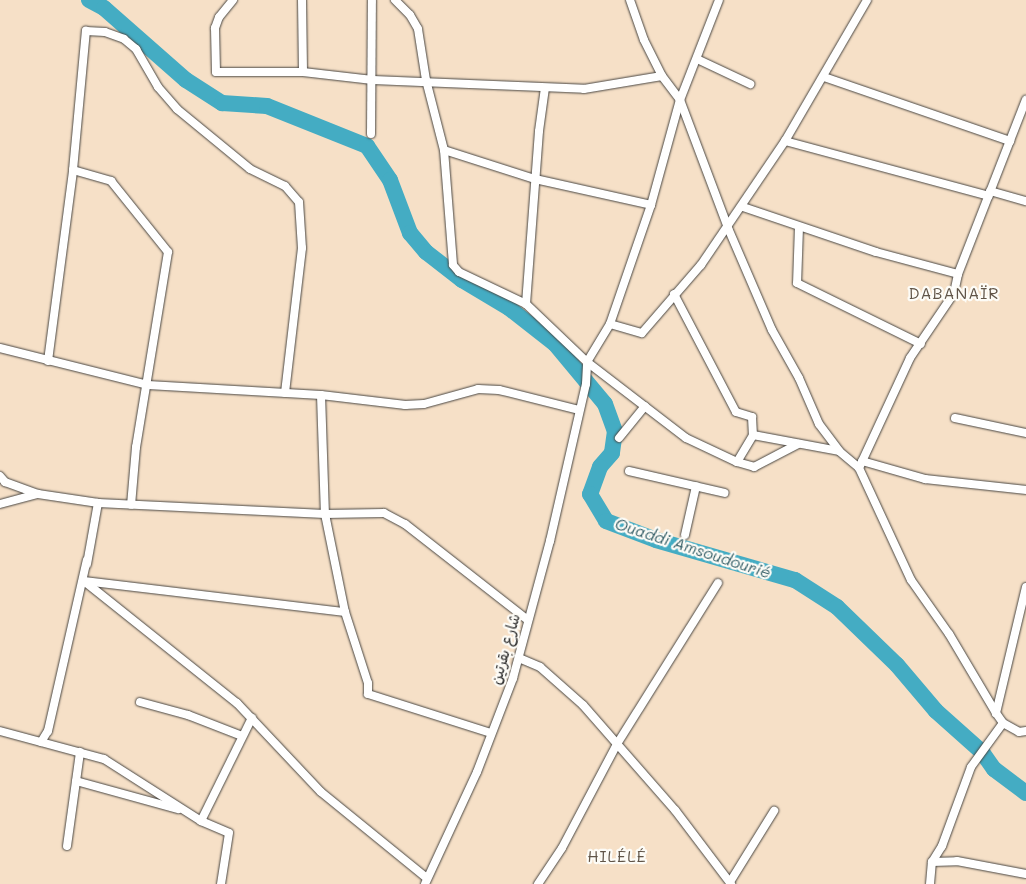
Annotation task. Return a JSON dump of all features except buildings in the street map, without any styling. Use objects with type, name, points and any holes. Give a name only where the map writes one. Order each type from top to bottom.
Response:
[{"type":"street","points":[[233,0],[219,17],[216,28],[216,72],[303,72],[373,80],[426,80],[584,89],[662,76]]},
{"type":"street","points":[[302,0],[303,72]]},
{"type":"street","points":[[371,134],[373,80],[372,0]]},
{"type":"street","points":[[395,0],[410,14],[418,29],[426,80],[444,150],[453,265],[459,272],[526,304],[587,362],[686,438],[737,462],[754,467],[800,444]]},
{"type":"street","points":[[630,0],[644,40],[662,76],[680,100],[728,228],[772,330],[799,378],[819,424],[839,451],[860,465],[925,479],[1026,490]]},
{"type":"street","points":[[587,362],[610,324],[651,205],[680,100],[719,0]]},
{"type":"street","points":[[610,324],[642,333],[667,306],[674,294],[743,208],[824,77],[867,0]]},
{"type":"street","points":[[48,360],[73,170],[86,31],[105,32],[124,39],[136,49],[158,87],[177,109],[250,168],[285,186],[299,202],[302,248],[285,393]]},
{"type":"street","points":[[696,59],[750,84]]},
{"type":"street","points":[[824,77],[1010,141]]},
{"type":"street","points":[[526,304],[535,179],[545,88]]},
{"type":"street","points":[[1026,100],[958,274],[954,293],[904,370],[860,465],[911,580],[949,634],[1003,723],[1020,732],[1026,730]]},
{"type":"street","points":[[785,141],[1026,201]]},
{"type":"street","points":[[444,150],[535,179],[651,205]]},
{"type":"street","points":[[73,170],[111,181],[168,252],[148,385],[136,448],[131,505]]},
{"type":"street","points":[[743,208],[958,274]]},
{"type":"street","points":[[800,227],[797,283],[921,344]]},
{"type":"street","points":[[674,294],[736,412],[752,417],[753,435],[737,462]]},
{"type":"street","points":[[0,348],[148,385],[321,395],[405,405],[424,404],[478,389],[499,390],[579,410]]},
{"type":"street","name":"شارع بقرتين","points":[[426,881],[477,772],[519,658],[550,541],[579,410],[587,362]]},
{"type":"street","points":[[321,395],[325,514],[345,612],[368,683],[368,694],[491,733]]},
{"type":"street","points":[[619,438],[645,406]]},
{"type":"street","points":[[955,418],[1026,433]]},
{"type":"street","points":[[753,435],[839,451]]},
{"type":"street","points":[[629,471],[724,492]]},
{"type":"street","points":[[0,476],[5,482],[38,494],[98,503],[325,514],[384,513],[396,517],[528,620]]},
{"type":"street","points":[[685,535],[696,486]]},
{"type":"street","points":[[0,504],[38,494]]},
{"type":"street","points":[[41,742],[48,732],[98,503]]},
{"type":"street","points":[[84,581],[87,560]]},
{"type":"street","points":[[84,581],[345,612]]},
{"type":"street","points":[[84,581],[252,718],[321,792],[426,881]]},
{"type":"street","points":[[538,884],[562,848],[617,744],[718,583]]},
{"type":"street","points":[[996,713],[1026,587]]},
{"type":"street","points":[[519,658],[540,667],[583,705],[675,810],[730,883],[774,811]]},
{"type":"street","points":[[140,702],[188,715],[242,736]]},
{"type":"street","points":[[201,821],[252,718]]},
{"type":"street","points":[[930,884],[932,862],[942,846],[971,767],[1003,723]]},
{"type":"street","points":[[0,731],[104,758],[201,821],[229,833],[221,884]]},
{"type":"street","points":[[67,846],[80,752]]},
{"type":"street","points":[[76,781],[186,811]]},
{"type":"street","points":[[932,862],[957,861],[1026,874]]},
{"type":"waterway","name":"Ouaddi Amsoudourié","points":[[89,0],[104,8],[186,80],[222,103],[267,106],[367,146],[390,180],[410,233],[426,252],[462,280],[509,308],[555,344],[605,404],[615,431],[612,453],[600,467],[590,494],[606,521],[656,540],[795,580],[837,607],[897,665],[936,711],[982,752],[994,769],[1026,793]]},
{"type":"district","name":"DABANAÏR","points":[[954,293]]},
{"type":"district","name":"HILÉLÉ","points":[[617,856]]}]
